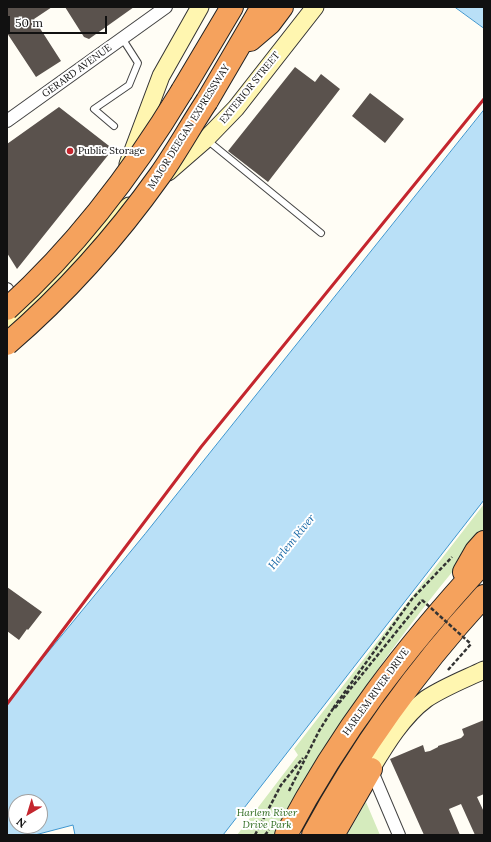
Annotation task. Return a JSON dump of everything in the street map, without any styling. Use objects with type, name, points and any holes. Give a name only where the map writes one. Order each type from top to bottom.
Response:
[{"type":"highway","points":[[14,311],[100,212],[142,155],[232,7]]},
{"type":"highway","name":"MAJOR DEEGAN EXPRESSWAY","points":[[7,344],[64,290],[114,236],[160,174],[207,100],[262,7]]},
{"type":"highway","points":[[236,52],[270,23],[282,7]]},
{"type":"highway","points":[[445,604],[476,551],[484,542]]},
{"type":"highway","name":"HARLEM RIVER DRIVE","points":[[279,830],[310,792],[358,715],[386,675],[445,604],[484,562]]},
{"type":"highway","points":[[313,835],[330,802],[382,722],[440,645],[484,596]]},
{"type":"highway","points":[[333,835],[371,769]]},
{"type":"main road","name":"EXTERIOR STREET","points":[[105,226],[159,82],[200,7]]},
{"type":"main road","name":"EXTERIOR STREET","points":[[7,327],[14,311],[40,298],[105,226],[206,139],[240,104],[315,7]]},
{"type":"main road","points":[[123,178],[123,185],[126,189],[137,194],[144,192]]},
{"type":"main road","points":[[371,769],[403,722],[426,700],[442,690],[484,670]]},
{"type":"street","name":"GERARD AVENUE","points":[[7,121],[166,7]]},
{"type":"street","points":[[7,289],[14,311]]},
{"type":"street","points":[[371,769],[399,835]]},
{"type":"lane","points":[[114,126],[94,109],[129,85],[138,63],[122,38]]},
{"type":"lane","points":[[206,139],[321,233]]},
{"type":"path","points":[[287,795],[306,755],[334,708],[412,599],[456,553]]},
{"type":"path","points":[[334,708],[422,600],[471,644]]},
{"type":"path","points":[[255,835],[280,785],[306,755]]},
{"type":"path","points":[[265,835],[279,830]]},
{"type":"green space","name":"Harlem River Drive Park","points":[[484,504],[484,534],[454,569],[371,679],[320,755],[274,835],[237,835],[298,755],[294,749]]},
{"type":"green space","points":[[366,802],[380,835],[347,835]]},
{"type":"water","points":[[455,7],[484,7],[484,28]]},
{"type":"water","name":"Harlem River","points":[[484,110],[484,500],[223,835],[75,835],[73,825],[48,832],[48,794],[8,794],[8,834],[39,834],[7,835],[7,702],[145,534]]},
{"type":"building","points":[[7,7],[52,7],[34,19],[61,61],[36,77],[7,33]]},
{"type":"building","points":[[65,7],[134,7],[89,39],[84,37]]},
{"type":"building","points":[[295,67],[315,82],[321,74],[340,89],[268,182],[228,151]]},
{"type":"building","points":[[370,93],[404,119],[385,143],[352,116]]},
{"type":"building","points":[[59,107],[113,149],[17,269],[7,253],[7,144]]},
{"type":"building","points":[[7,587],[42,612],[19,640],[7,631]]},
{"type":"building","points":[[484,720],[484,794],[477,797],[484,812],[484,835],[475,835],[461,804],[449,809],[460,835],[424,835],[390,759],[423,745],[425,752],[430,751],[438,746],[461,738],[464,735],[462,729]]},
{"type":"railway","points":[[7,704],[201,447],[484,99]]},
{"type":"place","name":"Public Storage","points":[[70,151]]}]
